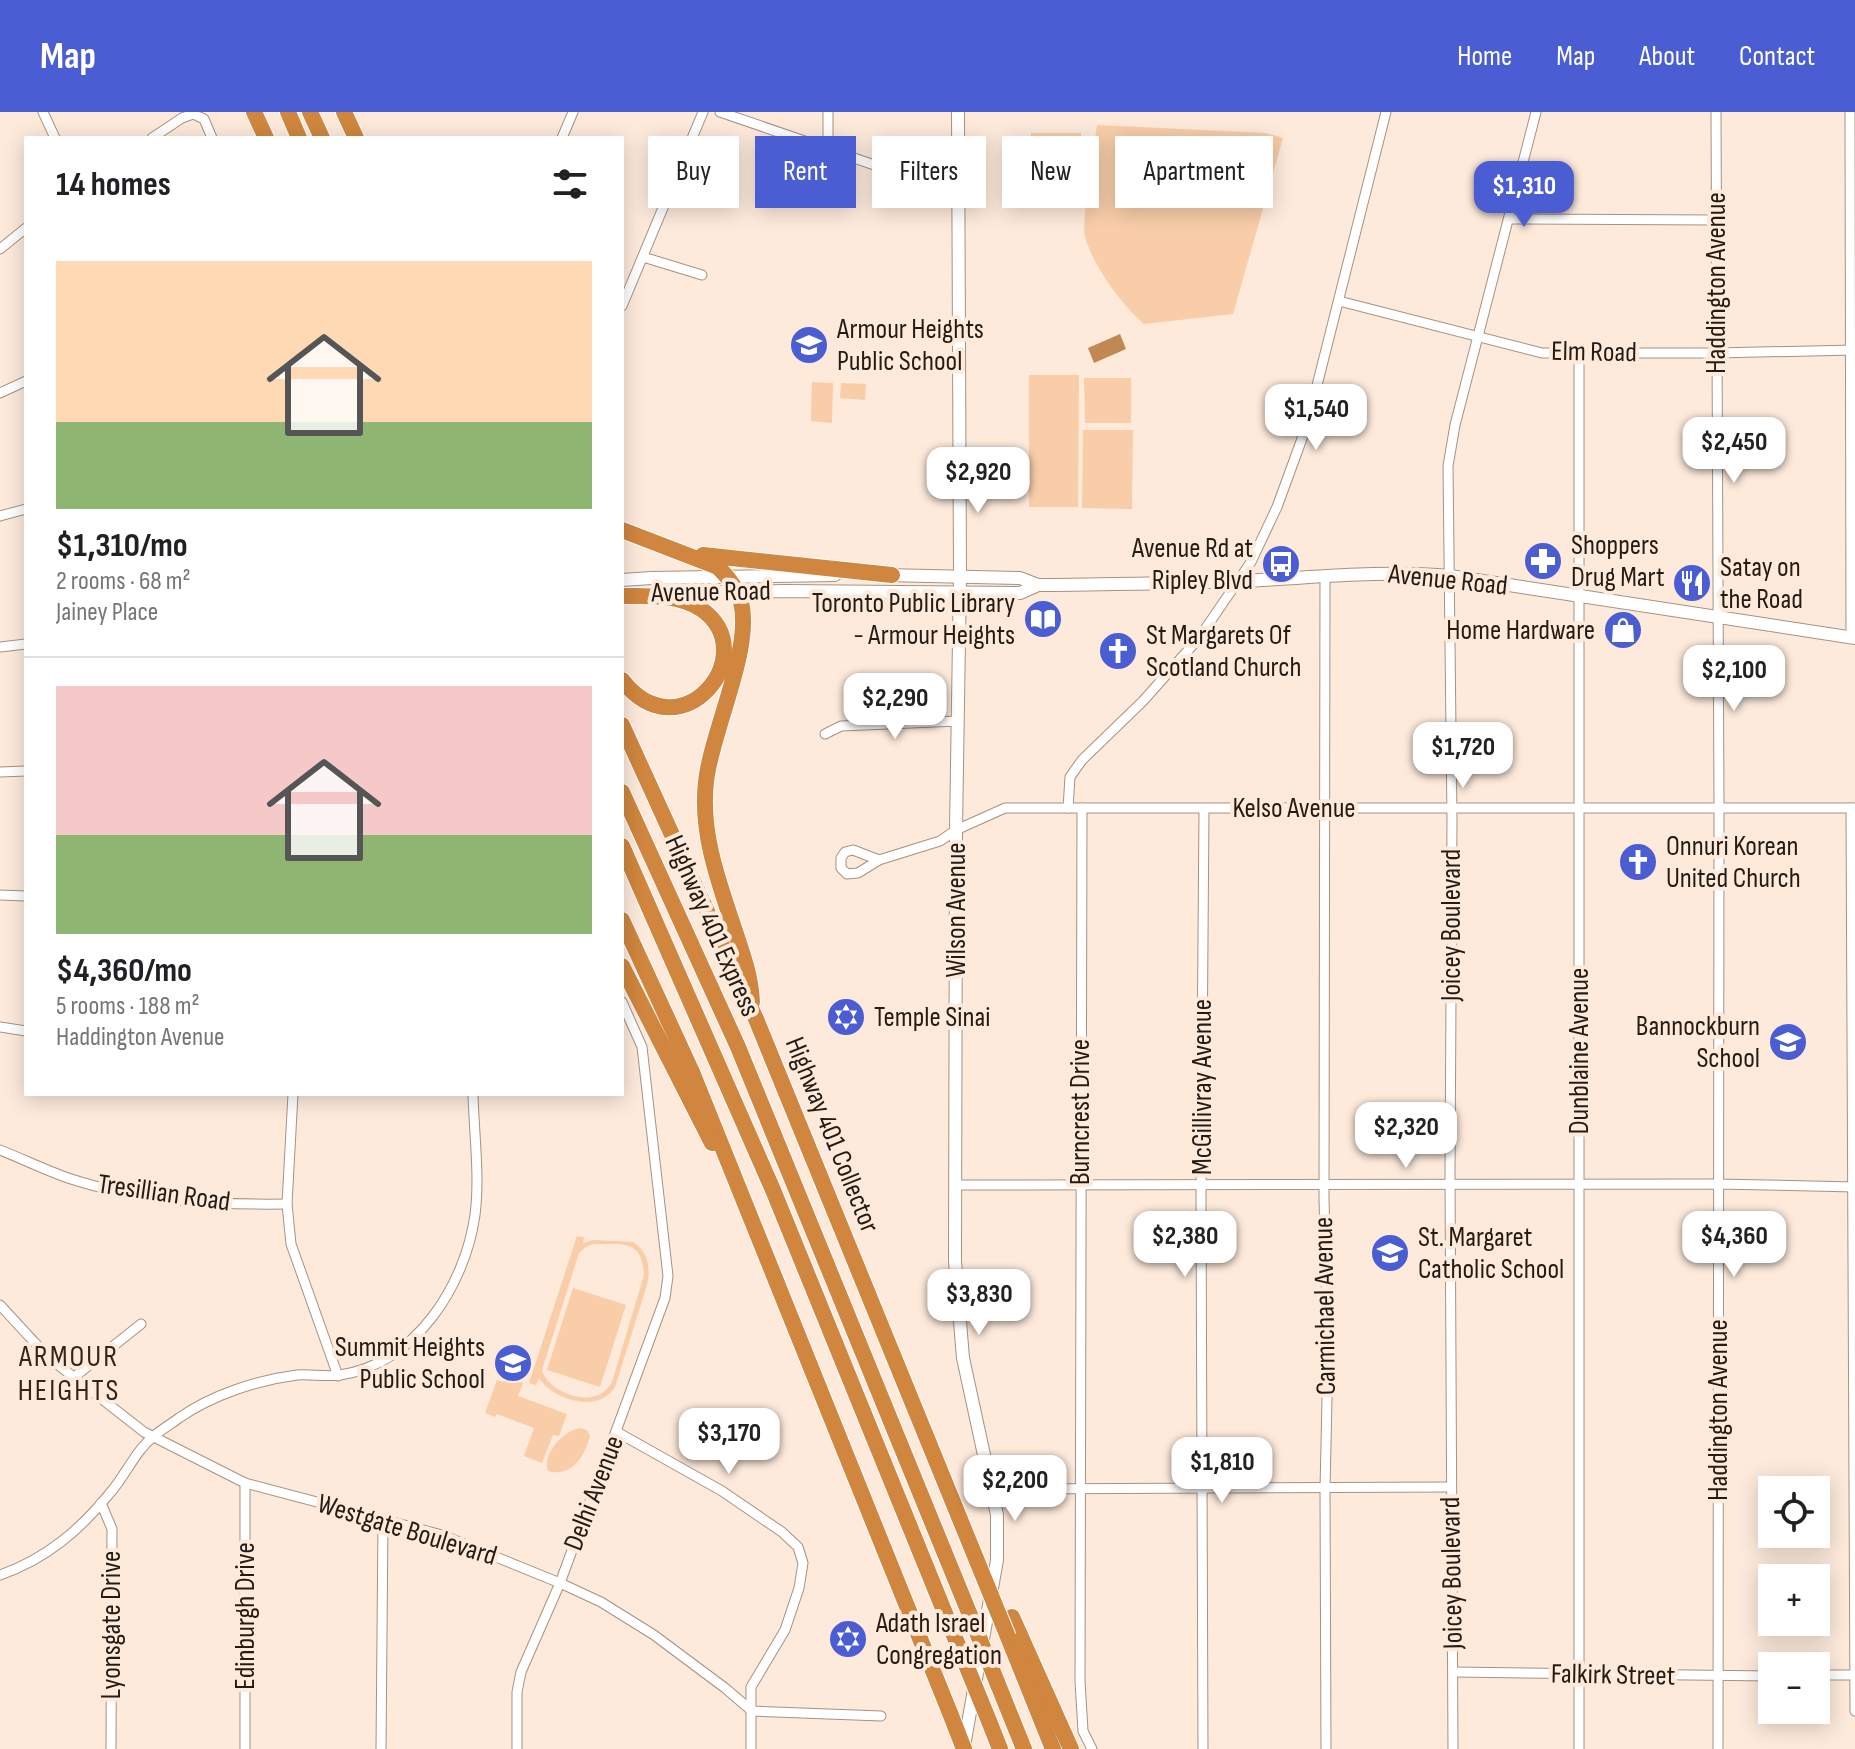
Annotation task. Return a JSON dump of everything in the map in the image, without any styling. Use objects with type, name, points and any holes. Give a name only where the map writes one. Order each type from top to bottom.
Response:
[{"type":"highway","points":[[254,112],[265,136]]},
{"type":"highway","points":[[288,112],[298,136]]},
{"type":"highway","points":[[310,112],[321,136]]},
{"type":"highway","points":[[344,112],[355,136]]},
{"type":"highway","points":[[624,531],[709,562],[728,576],[742,604],[741,647],[707,769],[703,809],[715,871],[751,980],[753,1012]]},
{"type":"highway","points":[[680,552],[892,575]]},
{"type":"highway","points":[[624,596],[675,598],[699,608],[712,620],[724,653],[711,688],[692,703],[673,706],[641,701],[624,682]]},
{"type":"highway","name":"Highway 401 Collector","points":[[624,729],[753,1012],[978,1556],[1053,1749]]},
{"type":"highway","name":"Highway 401 Express","points":[[624,796],[738,1047],[1024,1749]]},
{"type":"highway","name":"Highway 401 Express","points":[[624,851],[773,1190],[1000,1749]]},
{"type":"highway","points":[[624,924],[692,1072],[964,1749]]},
{"type":"highway","points":[[624,970],[702,1128],[735,1178]]},
{"type":"highway","points":[[978,1556],[1012,1617],[1071,1749]]},
{"type":"main road","name":"Wilson Avenue","points":[[958,112],[958,136]]},
{"type":"main road","name":"Wilson Avenue","points":[[959,208],[960,593],[956,830],[958,1311],[963,1358],[997,1515],[997,1560],[964,1749]]},
{"type":"main road","name":"Avenue Road","points":[[624,580],[892,575],[1020,578],[1038,585],[1239,581],[1406,573],[1450,576],[1853,638]]},
{"type":"main road","name":"Avenue Road","points":[[624,596],[737,592],[1020,593],[1038,585]]},
{"type":"street","points":[[43,112],[54,136]]},
{"type":"street","points":[[563,136],[573,112]]},
{"type":"street","points":[[624,301],[703,112]]},
{"type":"street","points":[[720,112],[790,136]]},
{"type":"street","points":[[828,112],[828,136]]},
{"type":"street","points":[[1068,808],[1070,777],[1082,760],[1183,658],[1239,581],[1269,523],[1297,456],[1386,112]]},
{"type":"street","name":"Joicey Boulevard","points":[[1453,1749],[1449,459],[1455,425],[1536,112]]},
{"type":"street","name":"Haddington Avenue","points":[[1716,112],[1718,1749]]},
{"type":"street","points":[[1850,112],[1853,638]]},
{"type":"street","points":[[155,136],[193,114],[204,119],[211,136]]},
{"type":"street","points":[[1509,219],[1715,220]]},
{"type":"street","points":[[0,249],[24,230]]},
{"type":"street","points":[[643,257],[702,275]]},
{"type":"street","name":"Elm Road","points":[[1339,301],[1542,353],[1853,350]]},
{"type":"street","name":"Dunblaine Avenue","points":[[1579,354],[1579,1749]]},
{"type":"street","points":[[0,393],[24,382]]},
{"type":"street","points":[[0,516],[24,510]]},
{"type":"street","name":"Carmichael Avenue","points":[[1325,575],[1326,1749]]},
{"type":"street","points":[[0,647],[24,644]]},
{"type":"street","points":[[825,734],[841,726],[958,721]]},
{"type":"street","points":[[0,772],[24,771]]},
{"type":"street","name":"Kelso Avenue","points":[[879,860],[940,841],[956,830],[1005,808],[1853,808]]},
{"type":"street","name":"Burncrest Drive","points":[[1082,808],[1080,1681],[1083,1731],[1092,1749]]},
{"type":"street","points":[[1853,808],[1855,1711]]},
{"type":"street","name":"McGillivray Avenue","points":[[1203,1749],[1204,809]]},
{"type":"street","points":[[0,895],[24,896]]},
{"type":"street","name":"Delhi Avenue","points":[[517,1749],[517,1692],[521,1672],[560,1583],[665,1298],[668,1276],[642,1047],[624,1006]]},
{"type":"street","points":[[0,1027],[24,1031]]},
{"type":"street","points":[[293,1096],[287,1204],[291,1244],[338,1376]]},
{"type":"street","points":[[0,1575],[18,1569],[80,1528],[153,1437],[196,1406],[251,1386],[298,1375],[338,1376],[365,1369],[405,1345],[437,1311],[454,1281],[468,1245],[477,1191],[473,1096]]},
{"type":"street","name":"Tresillian Road","points":[[0,1150],[69,1178],[129,1193],[214,1202],[287,1204]]},
{"type":"street","points":[[956,1185],[1717,1184],[1854,1187]]},
{"type":"street","name":"Westgate Boulevard","points":[[0,1305],[48,1357],[153,1437],[245,1483],[469,1545],[560,1583],[601,1602],[654,1635],[752,1711]]},
{"type":"street","points":[[73,1378],[141,1324]]},
{"type":"street","points":[[617,1432],[722,1491],[782,1532],[798,1547],[803,1563],[799,1588],[785,1630],[751,1687],[751,1749]]},
{"type":"street","name":"Edinburgh Drive","points":[[245,1483],[245,1749]]},
{"type":"street","points":[[992,1489],[1451,1487]]},
{"type":"street","name":"Lyonsgate Drive","points":[[101,1503],[112,1529],[111,1749]]},
{"type":"street","points":[[381,1749],[383,1520]]},
{"type":"street","name":"Falkirk Street","points":[[1453,1672],[1758,1676]]},
{"type":"street","points":[[1830,1675],[1855,1675]]},
{"type":"street","points":[[752,1711],[881,1716]]},
{"type":"shaded area","points":[[1097,125],[1266,133],[1283,138],[1273,173],[1273,136],[1115,136],[1115,208],[1263,208],[1233,314],[1144,324],[1126,306],[1109,284],[1085,237],[1086,208],[1099,208],[1099,136],[1095,136]]},
{"type":"shaded area","points":[[1031,133],[1081,133],[1081,136],[1031,136]]},
{"type":"shaded area","points":[[1120,334],[1126,349],[1094,363],[1088,348]]},
{"type":"shaded area","points":[[1029,375],[1079,375],[1078,507],[1029,507]]},
{"type":"shaded area","points":[[1084,378],[1131,378],[1131,423],[1085,423]]},
{"type":"shaded area","points":[[812,382],[833,383],[832,423],[811,421]]},
{"type":"shaded area","points":[[841,383],[866,384],[865,400],[840,398]]},
{"type":"shaded area","points":[[1083,430],[1133,430],[1132,509],[1082,508]]},
{"type":"shaded area","points":[[577,1236],[584,1237],[583,1243],[593,1240],[633,1242],[647,1260],[648,1279],[615,1387],[608,1395],[588,1402],[565,1398],[539,1378],[536,1385],[529,1383]],"holes":[[[593,1244],[621,1244],[635,1249],[644,1275],[612,1382],[605,1391],[585,1397],[574,1396],[553,1386],[542,1370],[579,1253]]]},
{"type":"shaded area","points":[[573,1288],[626,1305],[600,1387],[547,1370]]},
{"type":"shaded area","points":[[505,1377],[523,1383],[518,1396],[567,1414],[559,1436],[553,1435],[542,1463],[524,1456],[534,1428],[497,1414],[495,1417],[485,1413],[497,1380],[503,1382]]},
{"type":"shaded area","points":[[580,1428],[587,1430],[590,1436],[581,1458],[564,1471],[548,1471],[548,1457],[555,1444],[567,1433]]},
{"type":"place","name":"Armour Heights Public School","points":[[809,345]]},
{"type":"place","name":"Shoppers Drug Mart","points":[[1543,561]]},
{"type":"place","name":"Avenue Rd at Ripley Blvd","points":[[1281,564]]},
{"type":"place","name":"Satay on the Road","points":[[1692,583]]},
{"type":"place","name":"Toronto Public Library - Armour Heights","points":[[1043,619]]},
{"type":"place","name":"Home Hardware","points":[[1623,630]]},
{"type":"place","name":"St Margarets Of Scotland Church","points":[[1118,651]]},
{"type":"place","name":"Onnuri Korean United Church","points":[[1638,862]]},
{"type":"place","name":"Temple Sinai","points":[[846,1017]]},
{"type":"place","name":"Bannockburn School","points":[[1788,1042]]},
{"type":"place","name":"St. Margaret Catholic School","points":[[1390,1253]]},
{"type":"place","name":"Summit Heights Public School","points":[[513,1363]]},
{"type":"place","name":"Adath Israel Congregation","points":[[848,1639]]},
{"type":"district","name":"ARMOUR HEIGHTS","points":[[69,1374]]}]
